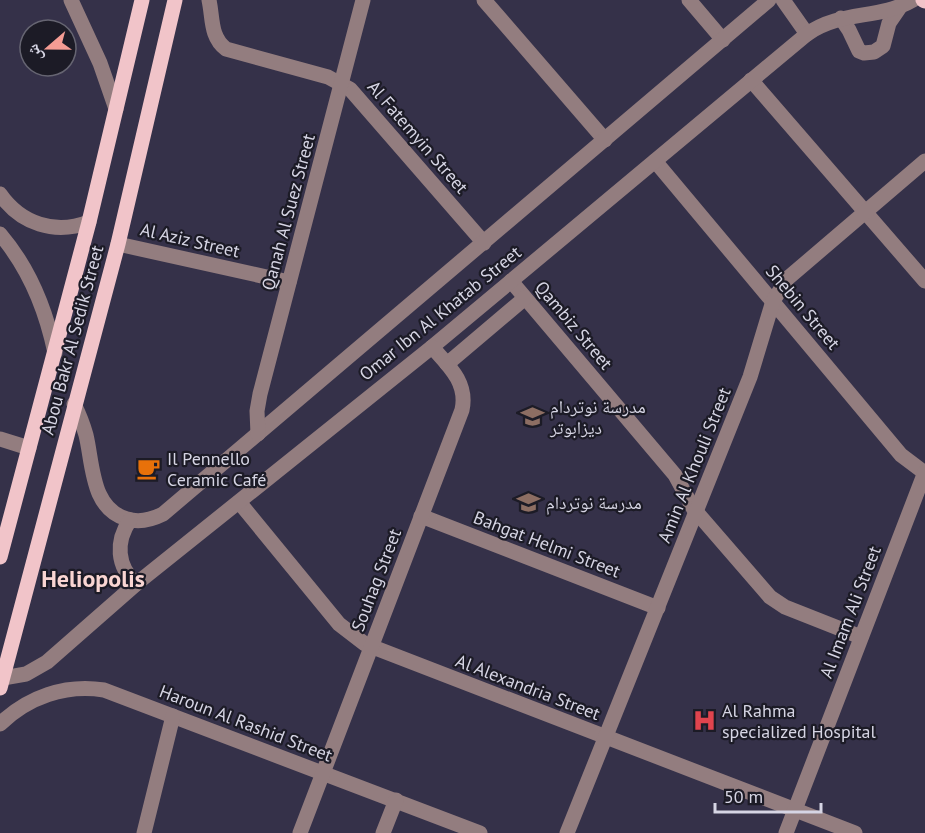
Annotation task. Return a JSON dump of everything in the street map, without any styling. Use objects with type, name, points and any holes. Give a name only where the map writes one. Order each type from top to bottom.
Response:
[{"type":"main road","name":"Abou Bakr Al Sedik Street","points":[[0,557],[89,222],[142,0]]},
{"type":"main road","name":"Abou Bakr Al Sedik Street","points":[[1,683],[118,244],[175,0]]},
{"type":"street","points":[[71,0],[100,63],[116,109]]},
{"type":"street","name":"Al Fatemyin Street","points":[[209,0],[214,34],[218,42],[226,49],[328,77],[354,93],[484,243]]},
{"type":"street","name":"Qanah Al Suez Street","points":[[258,434],[258,406],[363,0]]},
{"type":"street","points":[[484,0],[605,140]]},
{"type":"street","points":[[689,0],[723,40]]},
{"type":"street","name":"Omar Ibn Al Khatab Street","points":[[130,520],[143,521],[163,514],[769,0]]},
{"type":"street","points":[[783,0],[807,34]]},
{"type":"street","points":[[841,18],[857,49],[864,53],[873,52],[883,46],[889,23],[906,4]]},
{"type":"street","name":"Omar Ibn Al Khatab Street","points":[[1,683],[38,668],[136,584],[432,347],[807,34],[826,23],[841,18],[878,13],[906,4]]},
{"type":"street","points":[[751,80],[925,281]]},
{"type":"street","name":"Shebin Street","points":[[655,161],[901,455],[925,473]]},
{"type":"street","name":"Amin Al Khouli Street","points":[[567,833],[750,377],[772,302],[788,278],[925,161]]},
{"type":"street","points":[[0,194],[16,212],[36,223],[67,228],[89,222]]},
{"type":"street","points":[[0,234],[15,254],[32,285],[46,318],[55,353]]},
{"type":"street","name":"Al Aziz Street","points":[[118,244],[290,282]]},
{"type":"street","name":"Qambiz Street","points":[[511,281],[675,476],[696,511],[766,593],[775,601],[861,637]]},
{"type":"street","points":[[447,364],[525,298]]},
{"type":"street","name":"Souhag Street","points":[[300,833],[463,404],[461,384],[432,347]]},
{"type":"street","points":[[74,404],[84,429],[99,493],[111,510],[130,520],[121,537],[120,556],[126,572],[136,584]]},
{"type":"street","points":[[0,439],[29,448]]},
{"type":"street","name":"Al Imam Ali Street","points":[[786,833],[925,473]]},
{"type":"street","name":"Al Alexandria Street","points":[[239,502],[339,624],[354,637],[371,647],[855,833]]},
{"type":"street","name":"Bahgat Helmi Street","points":[[422,516],[658,608]]},
{"type":"street","name":"Haroun Al Rashid Street","points":[[0,724],[34,699],[59,691],[82,688],[104,690],[480,833]]},
{"type":"street","points":[[144,833],[173,716]]},
{"type":"street","points":[[383,833],[396,800]]},
{"type":"place","name":"مدرسة نوتردام ديزابوتر","points":[[532,416]]},
{"type":"place","name":"Il Pennello Ceramic Café","points":[[149,468]]},
{"type":"place","name":"مدرسة نوتردام","points":[[528,502]]},
{"type":"place","name":"Al Rahma specialized Hospital","points":[[704,720]]},
{"type":"district","name":"Heliopolis","points":[[93,578]]}]
